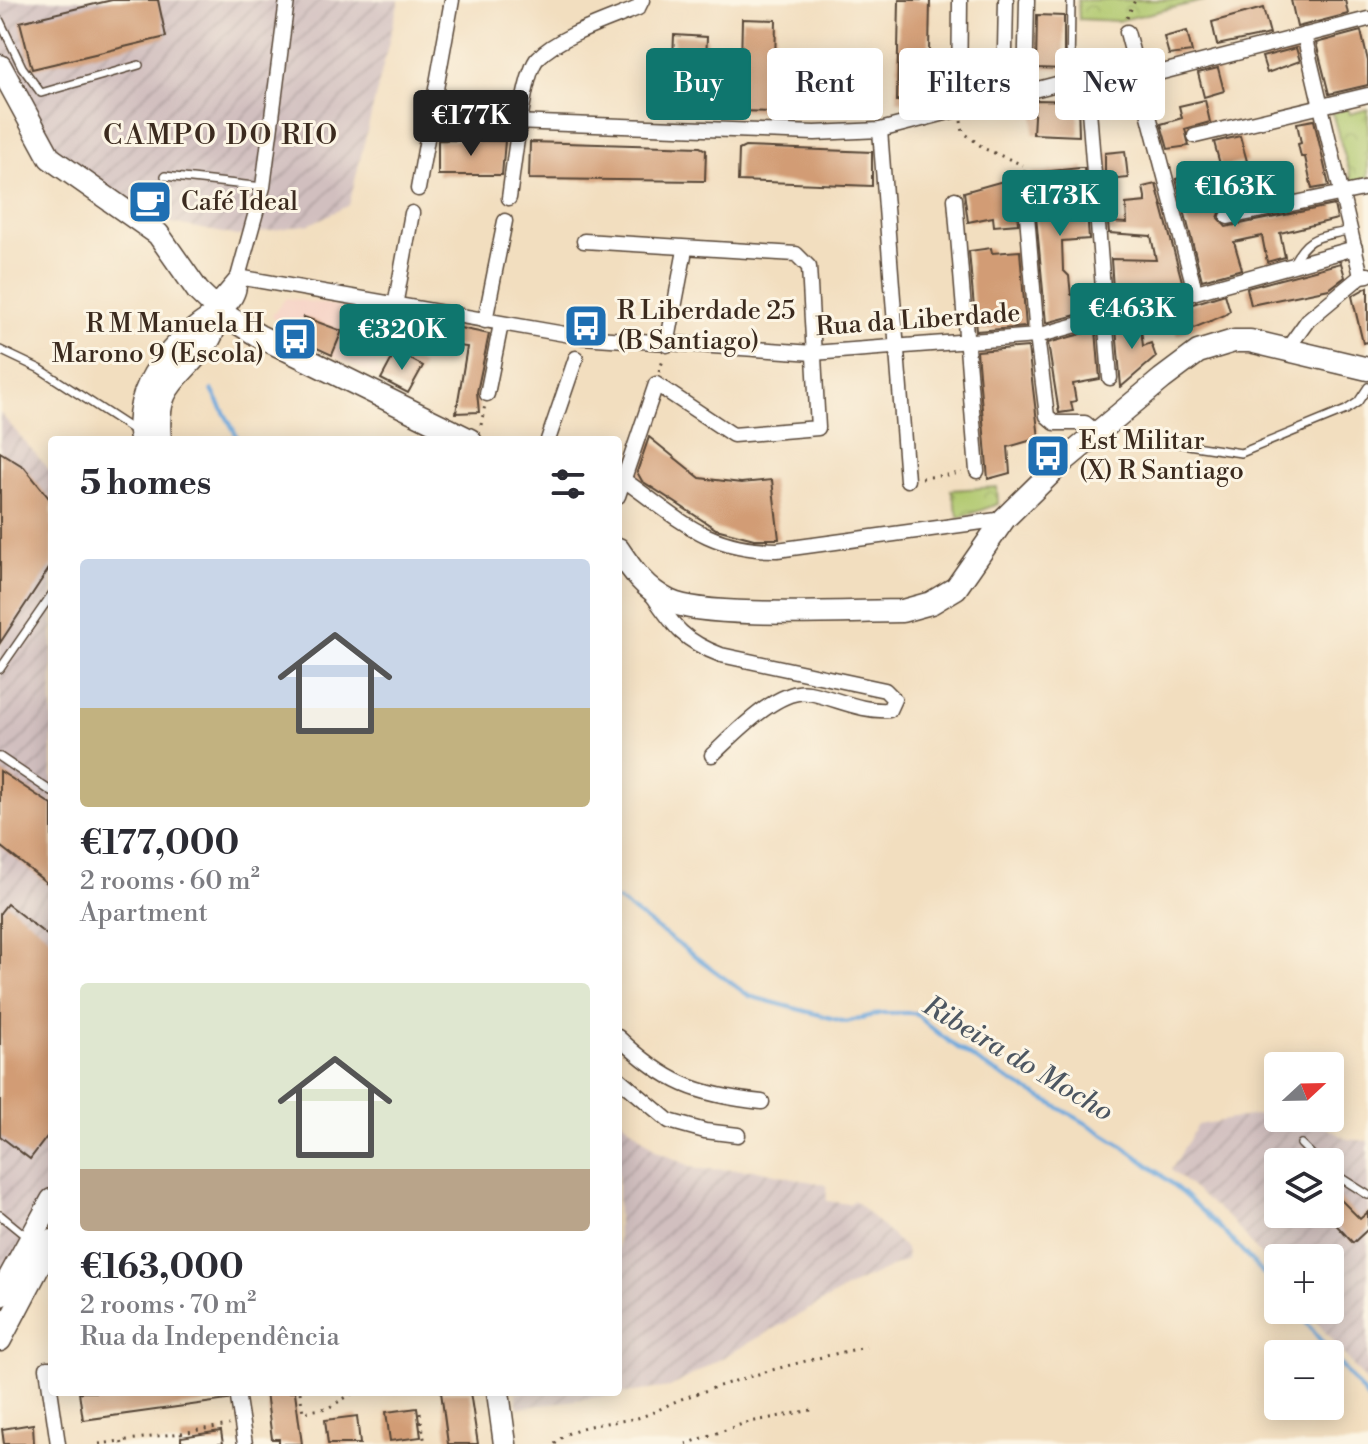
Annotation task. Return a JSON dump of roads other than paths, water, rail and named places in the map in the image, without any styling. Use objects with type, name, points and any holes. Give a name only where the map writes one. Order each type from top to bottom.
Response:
[{"type":"street","points":[[148,436],[158,420],[164,393],[179,370],[210,339],[220,312],[220,298],[238,277],[263,187],[287,0]]},
{"type":"street","points":[[418,189],[452,0]]},
{"type":"street","points":[[509,198],[535,60],[550,48],[640,4],[657,0]]},
{"type":"street","points":[[960,0],[960,48]]},
{"type":"street","points":[[1005,48],[1006,0]]},
{"type":"street","points":[[1026,48],[1027,0]]},
{"type":"street","points":[[1165,71],[1368,19]]},
{"type":"street","points":[[1127,32],[1131,48]]},
{"type":"street","points":[[1288,348],[1308,320],[1365,275],[1355,248],[1304,35]]},
{"type":"street","points":[[0,66],[50,158],[158,234],[198,291],[220,312],[259,336],[476,432]]},
{"type":"street","points":[[1195,136],[1368,95]]},
{"type":"street","points":[[431,119],[815,133],[880,130],[918,120]]},
{"type":"street","points":[[1089,120],[1110,378]]},
{"type":"street","points":[[1150,120],[1195,291]]},
{"type":"street","points":[[880,130],[907,480]]},
{"type":"street","points":[[1026,172],[1037,336],[1050,421],[1085,423],[1097,433]]},
{"type":"street","points":[[1228,217],[1368,188]]},
{"type":"street","points":[[955,199],[977,471]]},
{"type":"street","points":[[395,306],[412,213]]},
{"type":"street","points":[[485,321],[505,221]]},
{"type":"street","points":[[584,241],[685,250],[796,254],[809,267],[818,428],[733,435],[656,384],[622,485]]},
{"type":"street","name":"Rua da Liberdade","points":[[238,277],[582,337],[813,353],[1037,336],[1105,320],[1195,291],[1355,248]]},
{"type":"street","points":[[667,345],[685,250]]},
{"type":"street","points":[[487,394],[501,324]]},
{"type":"street","points":[[648,589],[672,603],[705,609],[902,611],[931,603],[956,588],[1004,519],[1097,433],[1198,352],[1234,341],[1288,348],[1368,369]]},
{"type":"street","points":[[549,436],[576,358]]},
{"type":"street","points":[[624,480],[709,539],[741,550],[777,550],[1004,519]]},
{"type":"street","points":[[622,554],[677,632],[699,646],[721,655],[885,690],[894,699],[889,710],[876,710],[808,693],[788,695],[712,755]]},
{"type":"street","points":[[622,1040],[679,1085],[727,1098],[762,1102]]},
{"type":"street","points":[[622,1081],[669,1121],[705,1131],[738,1135]]},
{"type":"street","points":[[0,1295],[48,1207]]},
{"type":"street","points":[[0,1340],[48,1249]]},
{"type":"street","points":[[51,1396],[58,1444]]},
{"type":"street","points":[[238,1396],[245,1444]]},
{"type":"street","points":[[499,1396],[505,1444]]},
{"type":"lane","points":[[1070,48],[1071,0]]},
{"type":"lane","points":[[0,21],[22,67],[41,93],[139,65]]},
{"type":"lane","points":[[165,176],[263,187]]},
{"type":"lane","points":[[1293,263],[1303,244],[1310,240],[1351,230]]},
{"type":"lane","points":[[0,350],[40,369],[144,436]]},
{"type":"lane","points":[[1168,442],[1241,453],[1346,410],[1358,402],[1368,387]]},
{"type":"lane","points":[[0,669],[48,600]]},
{"type":"lane","points":[[0,757],[48,789]]},
{"type":"lane","points":[[1301,1144],[1305,1148]]},
{"type":"lane","points":[[1344,1180],[1368,1195]]},
{"type":"lane","points":[[0,1215],[29,1238]]},
{"type":"waterway","name":"Ribeira do Mocho","points":[[212,390],[237,436]]},
{"type":"waterway","name":"Ribeira do Mocho","points":[[622,903],[749,996],[846,1022],[881,1013],[915,1013],[988,1068],[1095,1128],[1143,1160],[1204,1212],[1264,1274]]},
{"type":"waterway","name":"Ribeira do Mocho","points":[[1307,1324],[1368,1399]]},
{"type":"place","name":"Café Ideal","points":[[150,202]]},
{"type":"place","name":"R Liberdade 25 (B Santiago)","points":[[586,326]]},
{"type":"place","name":"R M Manuela H Marono 9 (Escola)","points":[[295,339]]},
{"type":"place","name":"Est Militar (X) R Santiago","points":[[1048,456]]},
{"type":"district","name":"CAMPO DO RIO","points":[[221,135]]}]
